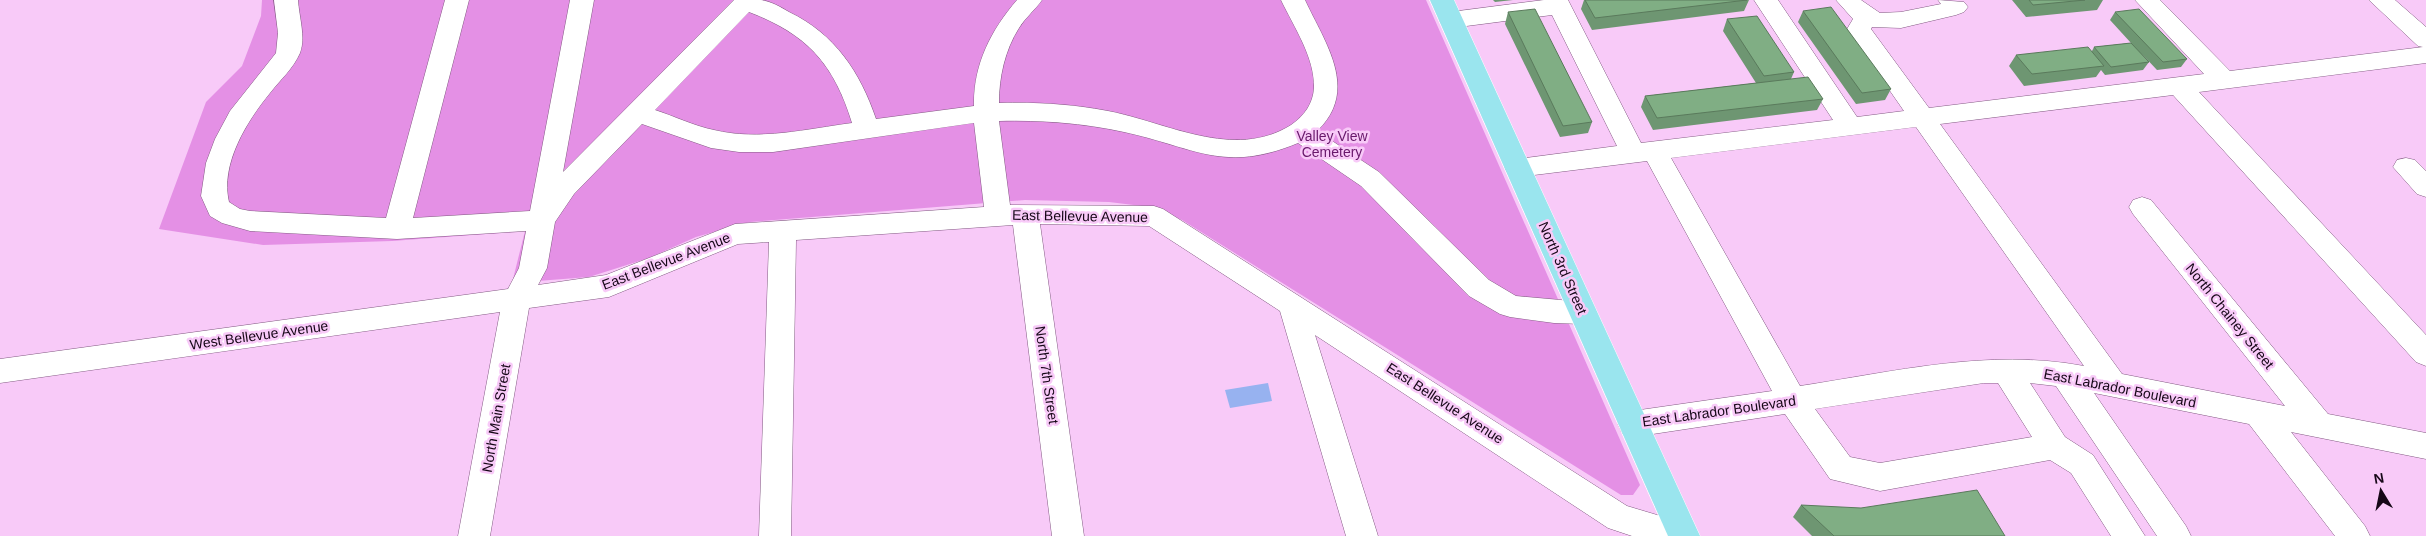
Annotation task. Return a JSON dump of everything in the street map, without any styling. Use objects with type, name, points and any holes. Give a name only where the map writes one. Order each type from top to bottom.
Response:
[{"type":"main road","name":"North 3rd Street","points":[[1447,10],[1683,536]]},
{"type":"street","points":[[286,0],[290,34],[288,52],[231,127],[219,159],[213,191],[216,206],[226,216],[250,221],[397,229],[542,220],[565,187],[746,1],[779,14],[802,28],[836,60],[850,79],[859,101],[867,130]]},
{"type":"street","points":[[397,229],[457,0]]},
{"type":"street","name":"North Main Street","points":[[474,536],[517,299],[533,268],[582,0]]},
{"type":"street","name":"North 7th Street","points":[[1030,0],[1015,14],[1002,33],[986,81],[984,113],[1012,214],[1068,536]]},
{"type":"street","points":[[638,113],[711,139],[739,143],[773,143],[984,113],[1015,111],[1108,119],[1210,148],[1241,149],[1264,146],[1300,132],[1318,116],[1325,100],[1326,81],[1320,61],[1293,0]]},
{"type":"street","points":[[1766,0],[1851,127]]},
{"type":"street","points":[[1848,0],[1856,11],[1874,20],[1924,17],[1953,4]]},
{"type":"street","points":[[2148,0],[2224,80]]},
{"type":"street","points":[[2381,0],[2426,51]]},
{"type":"street","points":[[1447,10],[1558,3],[1644,153],[1792,400],[1841,469],[1880,478],[2054,446]]},
{"type":"street","points":[[1866,16],[1859,29],[2114,386]]},
{"type":"street","points":[[1518,168],[2179,86],[2426,51]]},
{"type":"street","points":[[2179,86],[2426,354]]},
{"type":"street","points":[[1300,132],[1370,179],[1479,288],[1510,306],[1554,312],[1583,313]]},
{"type":"street","points":[[2406,167],[2426,187]]},
{"type":"street","name":"North Chainey Street","points":[[2142,207],[2318,424]]},
{"type":"street","name":"East Bellevue Avenue","points":[[517,299],[609,286],[735,234],[1012,214],[1154,216],[1537,462],[1619,518],[1683,536]]},
{"type":"street","points":[[775,536],[783,230]]},
{"type":"street","name":"West Bellevue Avenue","points":[[0,371],[517,299]]},
{"type":"street","points":[[1292,305],[1362,536]]},
{"type":"street","name":"East Labrador Boulevard","points":[[1633,424],[1984,371],[2028,371],[2065,376],[2426,446]]},
{"type":"street","points":[[2006,371],[2054,446],[2082,464],[2129,536]]},
{"type":"street","points":[[2065,376],[2175,536]]},
{"type":"street","points":[[2260,415],[2354,536]]},
{"type":"green space","name":"Valley View Cemetery","points":[[262,0],[1426,0],[1640,485],[1633,495],[1621,495],[1182,220],[1150,207],[1109,202],[1025,200],[750,222],[696,237],[649,258],[589,277],[512,283],[525,231],[392,241],[263,245],[159,229],[206,102],[242,66],[261,16]]},
{"type":"water","points":[[1268,383],[1272,401],[1230,408],[1225,390]]},
{"type":"building","points":[[1585,0],[1747,0],[1595,18]]},
{"type":"building","points":[[2029,0],[2085,0],[2033,5]]},
{"type":"building","points":[[1831,7],[1891,89],[1862,93],[1803,11]]},
{"type":"building","points":[[1535,9],[1592,122],[1563,126],[1508,12]]},
{"type":"building","points":[[2139,9],[2187,59],[2163,62],[2115,12]]},
{"type":"building","points":[[1757,16],[1794,72],[1764,76],[1727,19]]},
{"type":"building","points":[[2131,43],[2149,62],[2111,67],[2094,47]]},
{"type":"building","points":[[2088,47],[2104,66],[2032,74],[2016,55]]},
{"type":"building","points":[[1808,77],[1823,99],[1657,118],[1645,96]]},
{"type":"building","points":[[1977,490],[2005,536],[1834,536],[1801,505],[1861,508]]}]
